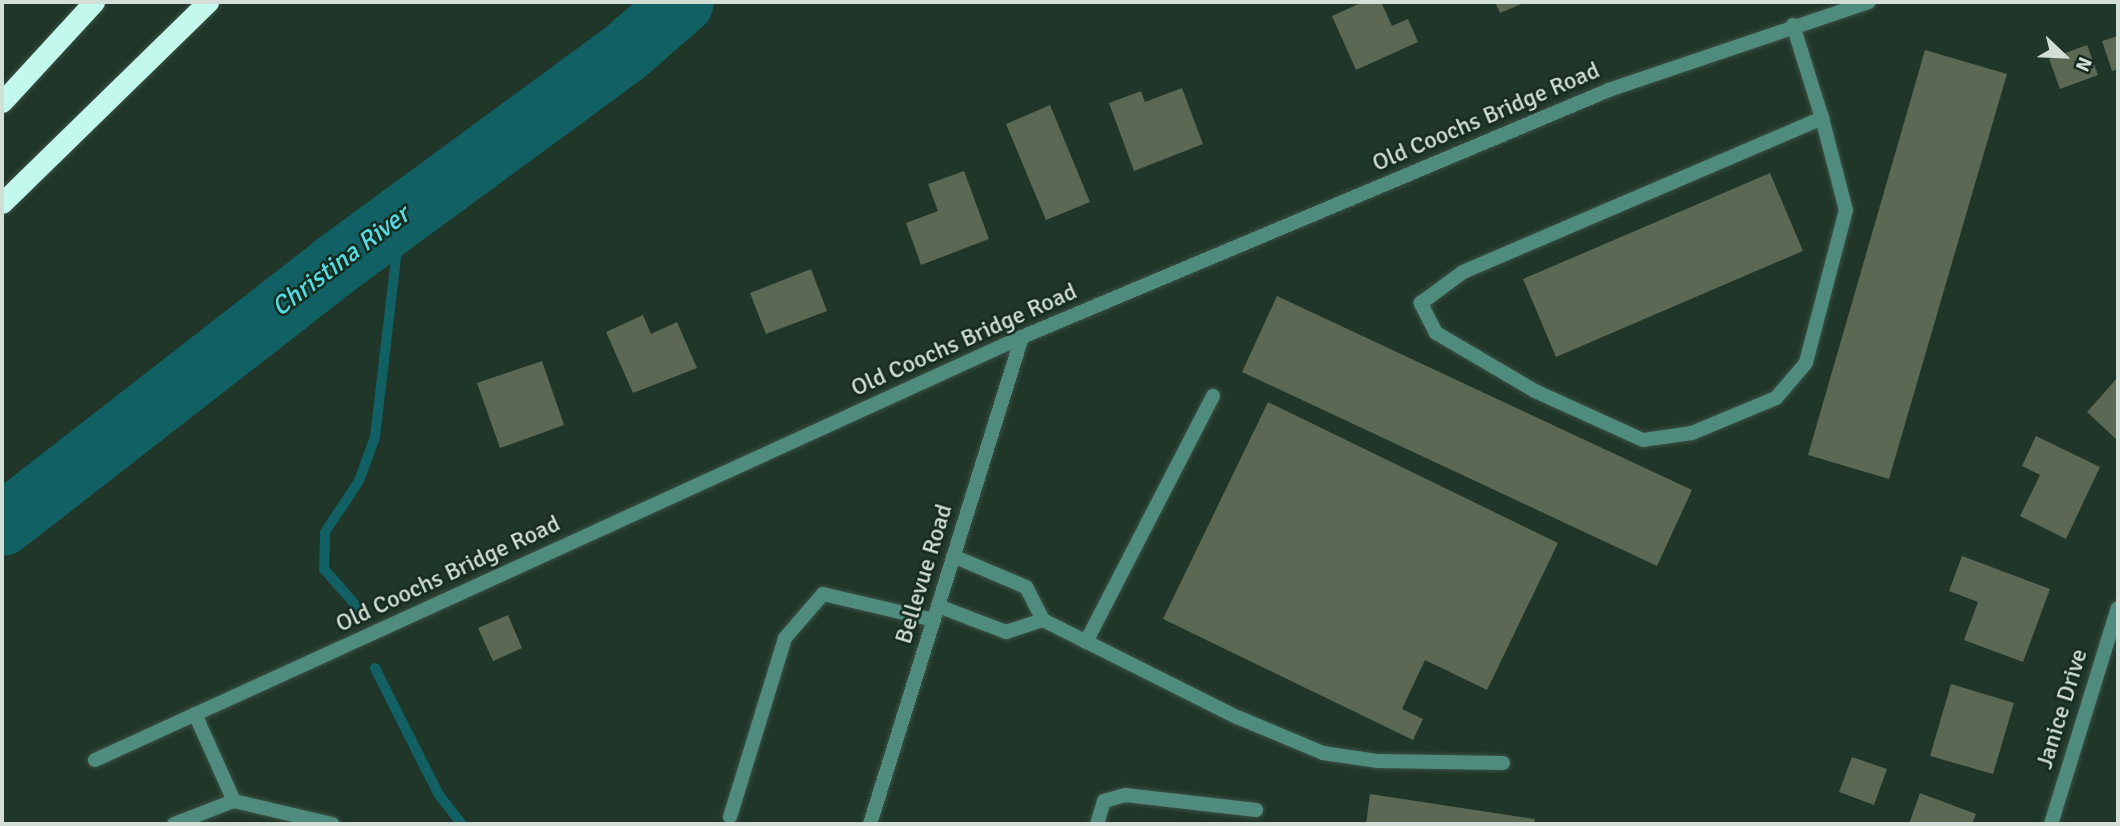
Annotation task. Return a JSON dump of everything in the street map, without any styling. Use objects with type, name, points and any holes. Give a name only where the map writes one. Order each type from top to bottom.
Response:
[{"type":"highway","points":[[2,102],[94,2]]},
{"type":"highway","points":[[2,203],[208,2]]},
{"type":"street","name":"Old Coochs Bridge Road","points":[[95,760],[1022,337],[1609,90],[1793,25],[1869,2]]},
{"type":"street","points":[[1793,25],[1822,118],[1846,210],[1806,363],[1776,398],[1692,433],[1643,440],[1535,391],[1436,333],[1421,303],[1463,272],[1822,118]]},
{"type":"street","name":"Bellevue Road","points":[[870,824],[1022,337]]},
{"type":"street","points":[[1086,642],[1213,396]]},
{"type":"street","points":[[953,556],[1026,587],[1044,620],[1237,718],[1323,753],[1378,761],[1503,763]]},
{"type":"street","points":[[730,817],[785,638],[823,594],[936,613],[1006,632],[1044,620]]},
{"type":"street","name":"Janice Drive","points":[[2051,824],[2118,608]]},
{"type":"street","points":[[195,714],[234,801]]},
{"type":"street","points":[[1097,824],[1104,801],[1125,795],[1256,810]]},
{"type":"street","points":[[174,824],[190,821],[234,801],[332,824]]},
{"type":"building","points":[[1363,2],[1381,2],[1392,26],[1408,19],[1418,42],[1356,70],[1332,16]]},
{"type":"building","points":[[1495,2],[1526,2],[1500,13]]},
{"type":"building","points":[[2118,36],[2118,69],[2112,71],[2102,41]]},
{"type":"building","points":[[2087,45],[2098,75],[2060,89],[2049,59]]},
{"type":"building","points":[[1925,50],[2007,74],[1889,479],[1808,455]]},
{"type":"building","points":[[1182,88],[1203,144],[1134,171],[1109,103],[1141,91],[1145,102]]},
{"type":"building","points":[[1050,105],[1090,202],[1046,220],[1006,124]]},
{"type":"building","points":[[964,171],[989,239],[921,265],[906,223],[938,211],[928,184]]},
{"type":"building","points":[[1770,173],[1803,251],[1556,357],[1523,279]]},
{"type":"building","points":[[811,269],[827,311],[766,334],[750,293]]},
{"type":"building","points":[[1277,296],[1692,490],[1657,566],[1242,372]]},
{"type":"building","points":[[643,315],[651,334],[677,322],[697,368],[633,393],[606,332]]},
{"type":"building","points":[[542,361],[564,425],[500,448],[477,383]]},
{"type":"building","points":[[2118,377],[2118,441],[2087,412]]},
{"type":"building","points":[[1268,402],[1558,543],[1487,690],[1425,660],[1402,709],[1423,719],[1413,740],[1163,619]]},
{"type":"building","points":[[2036,436],[2100,467],[2066,539],[2020,516],[2040,475],[2022,466]]},
{"type":"building","points":[[1962,556],[2050,589],[2023,662],[1964,640],[1978,602],[1949,591]]},
{"type":"building","points":[[508,615],[522,648],[493,661],[478,628]]},
{"type":"building","points":[[1951,684],[2014,703],[1993,774],[1930,756]]},
{"type":"building","points":[[1852,757],[1887,769],[1874,805],[1839,792]]},
{"type":"building","points":[[1920,793],[1976,814],[1972,824],[1909,824]]},
{"type":"building","points":[[1370,794],[1535,819],[1534,824],[1366,824]]},
{"type":"waterway","name":"Christina River","points":[[2,524],[333,266],[622,54],[682,2]]},
{"type":"waterway","points":[[359,609],[324,569],[325,532],[359,481],[375,437],[401,217]]},
{"type":"waterway","points":[[375,668],[439,795],[462,824]]}]
